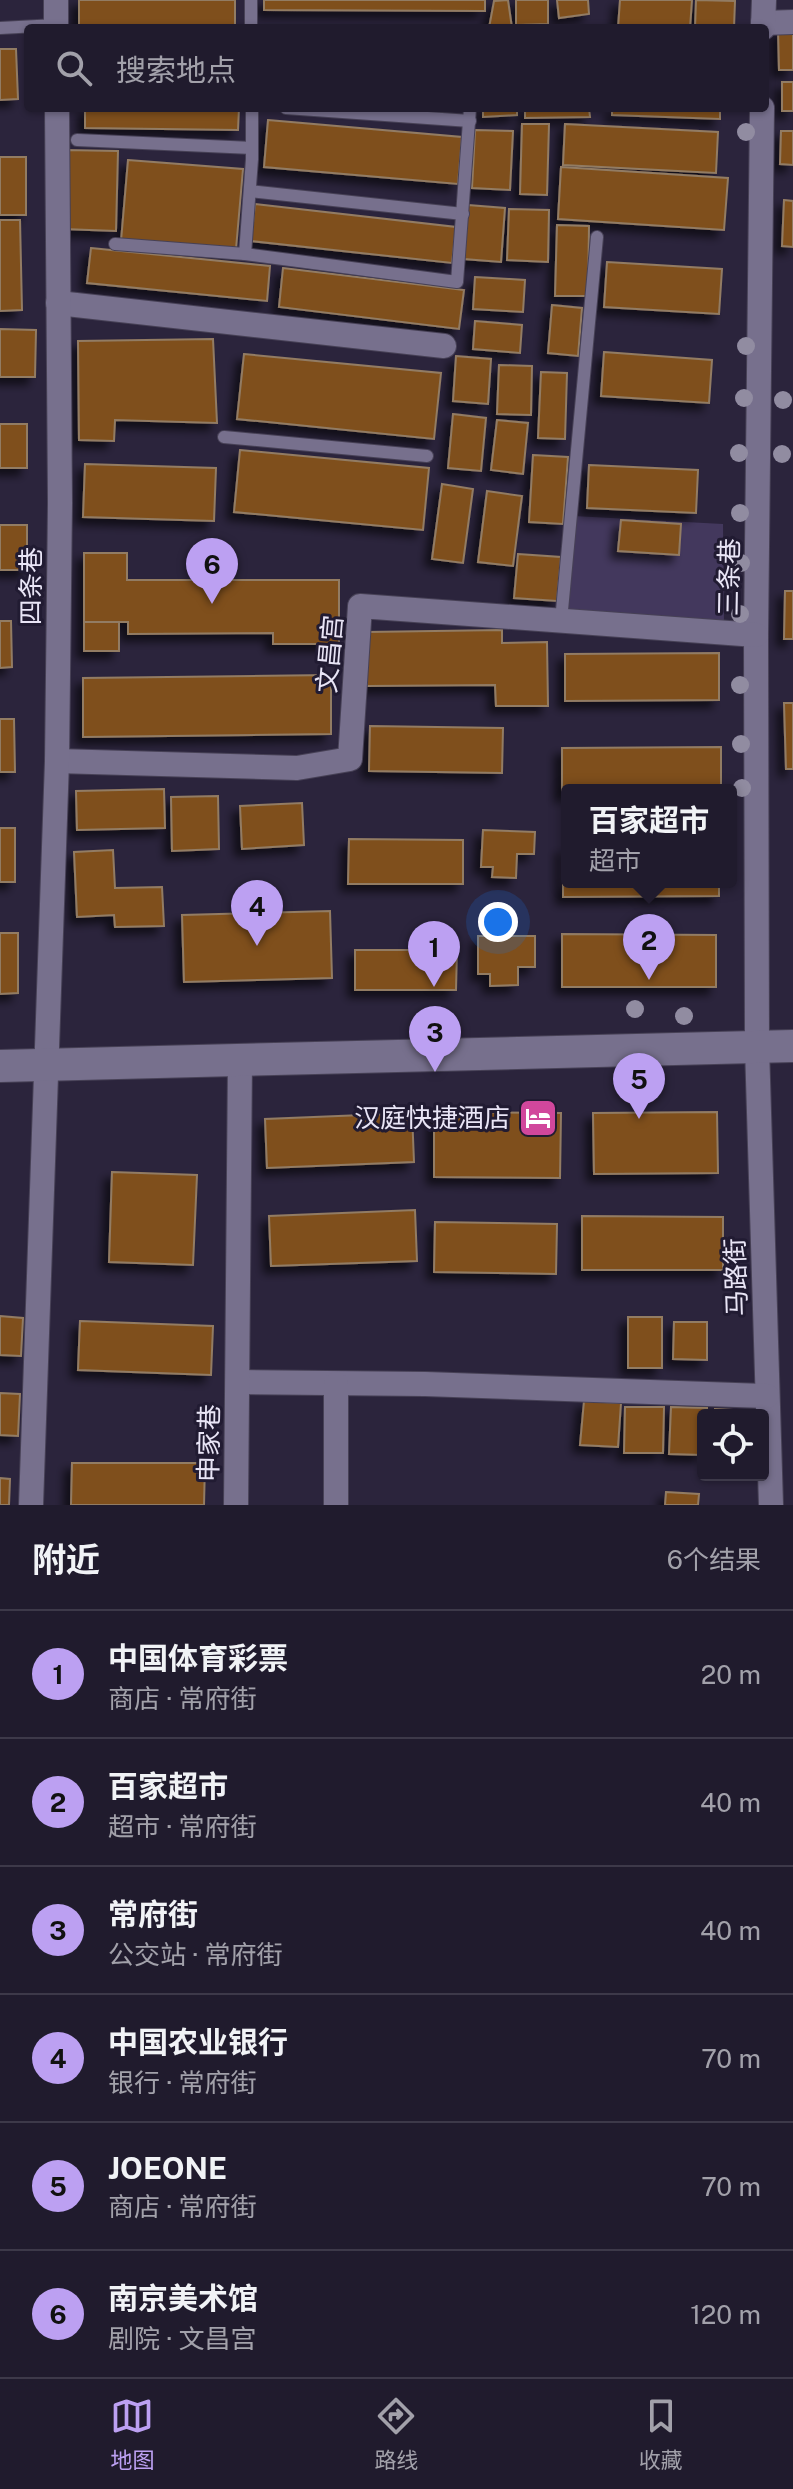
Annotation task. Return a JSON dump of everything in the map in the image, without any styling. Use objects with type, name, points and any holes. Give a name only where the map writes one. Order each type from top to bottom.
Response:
[{"type":"main road","points":[[0,1066],[793,1046]]},
{"type":"street","points":[[56,0],[56,24]]},
{"type":"street","points":[[763,17],[793,22]]},
{"type":"street","name":"四条巷","points":[[31,1505],[57,761],[57,112]]},
{"type":"street","name":"三条巷","points":[[757,1047],[756,635],[762,112]]},
{"type":"street","points":[[58,303],[444,346]]},
{"type":"street","name":"文昌宫","points":[[57,761],[297,768],[350,759],[360,606],[756,635]]},
{"type":"street","name":"马路街","points":[[757,1047],[771,1505]]},
{"type":"street","name":"申家巷","points":[[236,1505],[240,1060]]},
{"type":"street","points":[[238,1382],[425,1384],[767,1396]]},
{"type":"street","points":[[336,1384],[336,1505]]},
{"type":"lane","points":[[251,0],[251,24]]},
{"type":"lane","points":[[0,28],[24,28]]},
{"type":"lane","points":[[245,254],[252,112]]},
{"type":"lane","points":[[115,244],[245,254],[457,282],[470,114],[409,112]]},
{"type":"lane","points":[[77,140],[252,148]]},
{"type":"lane","points":[[250,191],[463,214]]},
{"type":"lane","points":[[561,621],[597,237]]},
{"type":"lane","points":[[224,437],[427,456]]},
{"type":"shaded area","points":[[574,516],[723,524],[724,624],[567,614]]},
{"type":"building","points":[[79,0],[235,0],[235,24],[79,24]]},
{"type":"building","points":[[264,0],[485,0],[485,11],[264,10]]},
{"type":"building","points":[[508,0],[511,24],[490,24],[494,1]]},
{"type":"building","points":[[516,0],[548,0],[548,24],[516,24]]},
{"type":"building","points":[[557,0],[588,0],[589,14],[559,18]]},
{"type":"building","points":[[620,0],[692,0],[690,24],[618,24]]},
{"type":"building","points":[[696,0],[735,1],[734,24],[695,24]]},
{"type":"building","points":[[778,29],[793,29],[793,70],[779,70]]},
{"type":"building","points":[[0,49],[16,49],[18,99],[0,100]]},
{"type":"building","points":[[782,82],[793,82],[793,111],[782,111]]},
{"type":"building","points":[[85,112],[239,112],[238,130],[85,128]]},
{"type":"building","points":[[483,112],[517,112],[517,115],[483,117]]},
{"type":"building","points":[[525,112],[589,112],[590,117],[525,118]]},
{"type":"building","points":[[612,112],[720,112],[720,119],[612,115]]},
{"type":"building","points":[[268,120],[462,137],[458,184],[264,167]]},
{"type":"building","points":[[522,124],[549,124],[547,195],[520,194]]},
{"type":"building","points":[[565,124],[718,132],[716,173],[563,165]]},
{"type":"building","points":[[475,130],[513,131],[510,190],[472,188]]},
{"type":"building","points":[[781,131],[793,131],[793,165],[780,164]]},
{"type":"building","points":[[65,150],[118,151],[116,231],[63,229]]},
{"type":"building","points":[[0,157],[26,157],[26,215],[0,215]]},
{"type":"building","points":[[128,160],[243,169],[236,249],[121,241]]},
{"type":"building","points":[[561,167],[728,178],[724,230],[558,219]]},
{"type":"building","points":[[784,200],[793,201],[793,247],[782,246]]},
{"type":"building","points":[[255,204],[456,227],[452,263],[251,241]]},
{"type":"building","points":[[468,205],[505,208],[501,262],[464,259]]},
{"type":"building","points":[[509,209],[549,210],[548,262],[507,260]]},
{"type":"building","points":[[0,220],[20,220],[22,310],[0,311]]},
{"type":"building","points":[[557,225],[589,226],[588,296],[555,296]]},
{"type":"building","points":[[91,248],[270,266],[267,301],[87,283]]},
{"type":"building","points":[[607,262],[722,269],[719,314],[604,307]]},
{"type":"building","points":[[283,268],[464,290],[459,329],[279,307]]},
{"type":"building","points":[[475,277],[525,280],[523,312],[473,309]]},
{"type":"building","points":[[552,305],[582,308],[578,356],[548,353]]},
{"type":"building","points":[[475,321],[522,325],[520,353],[473,349]]},
{"type":"building","points":[[0,329],[36,330],[35,377],[0,377]]},
{"type":"building","points":[[213,339],[217,423],[115,420],[114,441],[79,440],[78,341]]},
{"type":"building","points":[[604,352],[712,360],[709,403],[601,396]]},
{"type":"building","points":[[244,354],[441,373],[434,439],[237,419]]},
{"type":"building","points":[[456,356],[491,359],[488,404],[453,401]]},
{"type":"building","points":[[499,365],[532,366],[531,415],[497,414]]},
{"type":"building","points":[[541,372],[567,373],[565,439],[538,438]]},
{"type":"building","points":[[453,414],[486,418],[481,471],[448,468]]},
{"type":"building","points":[[497,420],[528,423],[523,474],[491,470]]},
{"type":"building","points":[[0,424],[27,424],[27,468],[0,468]]},
{"type":"building","points":[[240,450],[429,468],[423,530],[234,512]]},
{"type":"building","points":[[533,455],[568,457],[563,524],[529,522]]},
{"type":"building","points":[[85,464],[216,468],[214,521],[83,517]]},
{"type":"building","points":[[589,465],[698,470],[696,513],[587,508]]},
{"type":"building","points":[[442,484],[473,489],[463,563],[432,559]]},
{"type":"building","points":[[487,491],[522,496],[513,566],[478,562]]},
{"type":"building","points":[[621,520],[681,524],[679,555],[618,551]]},
{"type":"building","points":[[0,525],[27,525],[27,570],[0,570]]},
{"type":"building","points":[[84,553],[127,553],[127,580],[339,580],[339,644],[273,644],[273,633],[128,634],[128,622],[84,622]]},
{"type":"building","points":[[518,554],[561,557],[557,601],[514,598]]},
{"type":"building","points":[[785,591],[793,591],[793,639],[784,639]]},
{"type":"building","points":[[0,621],[11,621],[12,667],[0,668]]},
{"type":"building","points":[[84,622],[119,622],[119,651],[84,651]]},
{"type":"building","points":[[502,630],[502,643],[547,642],[548,706],[496,706],[495,685],[367,686],[367,632]]},
{"type":"building","points":[[719,653],[719,700],[565,701],[565,654]]},
{"type":"building","points":[[331,675],[331,734],[83,737],[83,678]]},
{"type":"building","points":[[784,703],[793,703],[793,769],[786,769]]},
{"type":"building","points":[[0,719],[14,719],[15,772],[0,772]]},
{"type":"building","points":[[370,726],[503,728],[502,773],[369,771]]},
{"type":"building","points":[[721,747],[721,784],[562,784],[562,748]]},
{"type":"building","points":[[164,789],[165,828],[77,830],[76,791]]},
{"type":"building","points":[[218,796],[219,849],[172,851],[171,797]]},
{"type":"building","points":[[302,803],[304,845],[242,849],[240,806]]},
{"type":"building","points":[[0,828],[15,828],[15,882],[0,882]]},
{"type":"building","points":[[483,830],[535,832],[534,854],[517,854],[516,878],[492,877],[493,867],[481,867]]},
{"type":"building","points":[[349,839],[463,840],[463,884],[348,884]]},
{"type":"building","points":[[113,850],[115,888],[162,887],[164,926],[115,927],[114,915],[77,917],[74,852]]},
{"type":"building","points":[[563,888],[719,888],[719,896],[563,897]]},
{"type":"building","points":[[330,911],[332,978],[184,982],[182,915]]},
{"type":"building","points":[[0,933],[18,933],[18,993],[0,994]]},
{"type":"building","points":[[562,934],[716,935],[716,987],[562,987]]},
{"type":"building","points":[[478,936],[535,936],[535,967],[518,967],[518,985],[490,986],[490,974],[478,974]]},
{"type":"building","points":[[355,950],[457,950],[456,990],[355,990]]},
{"type":"building","points":[[434,1112],[561,1113],[560,1178],[434,1177]]},
{"type":"building","points":[[717,1112],[718,1173],[594,1174],[593,1113]]},
{"type":"building","points":[[412,1113],[414,1162],[267,1168],[265,1119]]},
{"type":"building","points":[[112,1172],[197,1175],[193,1265],[109,1262]]},
{"type":"building","points":[[415,1210],[417,1261],[271,1266],[269,1216]]},
{"type":"building","points":[[582,1216],[723,1217],[723,1270],[582,1270]]},
{"type":"building","points":[[435,1222],[557,1224],[556,1274],[434,1272]]},
{"type":"building","points":[[0,1316],[23,1318],[21,1356],[0,1355]]},
{"type":"building","points":[[628,1317],[662,1317],[662,1368],[628,1368]]},
{"type":"building","points":[[80,1321],[213,1326],[211,1375],[78,1370]]},
{"type":"building","points":[[674,1322],[707,1322],[707,1360],[673,1359]]},
{"type":"building","points":[[0,1393],[20,1394],[18,1436],[0,1435]]},
{"type":"building","points":[[584,1401],[621,1403],[618,1447],[580,1445]]},
{"type":"building","points":[[625,1407],[664,1407],[663,1453],[624,1453]]},
{"type":"building","points":[[671,1407],[707,1408],[697,1409],[697,1455],[669,1454]]},
{"type":"building","points":[[72,1463],[205,1463],[204,1505],[71,1505]]},
{"type":"building","points":[[0,1478],[10,1479],[9,1505],[0,1505]]},
{"type":"building","points":[[666,1492],[699,1494],[698,1505],[665,1505]]},
{"type":"place","name":"南京美术馆","points":[[212,604]]},
{"type":"place","name":"中国农业银行","points":[[257,946]]},
{"type":"place","name":"百家超市","points":[[649,980]]},
{"type":"place","name":"中国体育彩票","points":[[434,987]]},
{"type":"place","name":"常府街","points":[[435,1072]]},
{"type":"place","name":"汉庭快捷酒店","points":[[538,1118]]},
{"type":"place","name":"JOEONE","points":[[639,1119]]}]
